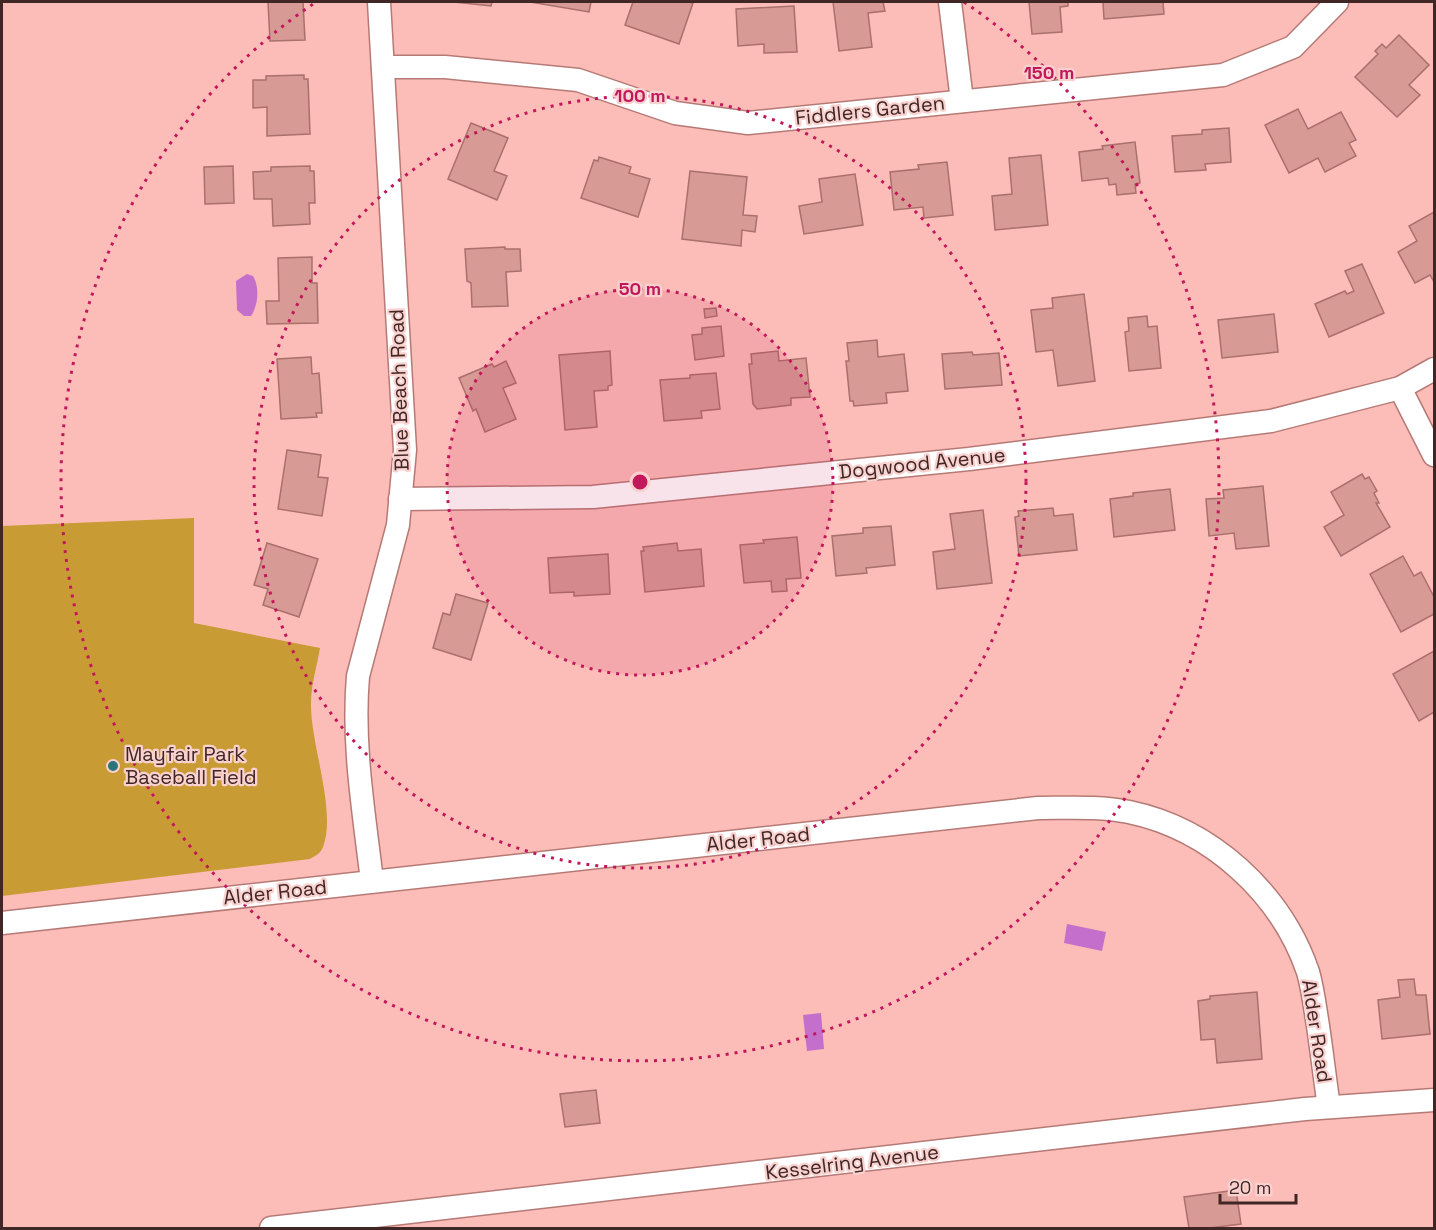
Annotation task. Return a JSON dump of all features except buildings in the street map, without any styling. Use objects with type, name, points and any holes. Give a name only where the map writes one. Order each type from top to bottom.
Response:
[{"type":"street","name":"Blue Beach Road","points":[[372,881],[358,765],[356,702],[358,676],[398,525],[405,450],[379,2]]},
{"type":"street","points":[[951,2],[962,101]]},
{"type":"street","name":"Fiddlers Garden","points":[[383,67],[445,67],[578,80],[675,113],[748,123],[1223,75],[1293,47],[1337,2]]},
{"type":"street","name":"Dogwood Avenue","points":[[400,499],[593,497],[969,459],[1271,421],[1400,388],[1434,369]]},
{"type":"street","points":[[1400,388],[1434,454]]},
{"type":"street","name":"Alder Road","points":[[2,922],[1038,808],[1086,807],[1128,812],[1161,821],[1195,836],[1225,856],[1252,881],[1274,907],[1292,936],[1308,972],[1329,1107]]},
{"type":"street","name":"Kesselring Avenue","points":[[271,1228],[1329,1107],[1434,1100]]},
{"type":"shaded area","points":[[247,274],[253,276],[257,291],[257,302],[251,316],[244,316],[237,310],[236,281]]},
{"type":"shaded area","points":[[194,518],[194,623],[320,648],[311,703],[314,737],[327,815],[322,849],[310,859],[2,896],[2,526]]},
{"type":"shaded area","points":[[1067,924],[1106,932],[1102,951],[1064,943]]},
{"type":"shaded area","points":[[821,1013],[824,1049],[807,1051],[803,1015]]},
{"type":"place","name":"Mayfair Park Baseball Field","points":[[113,766]]}]
